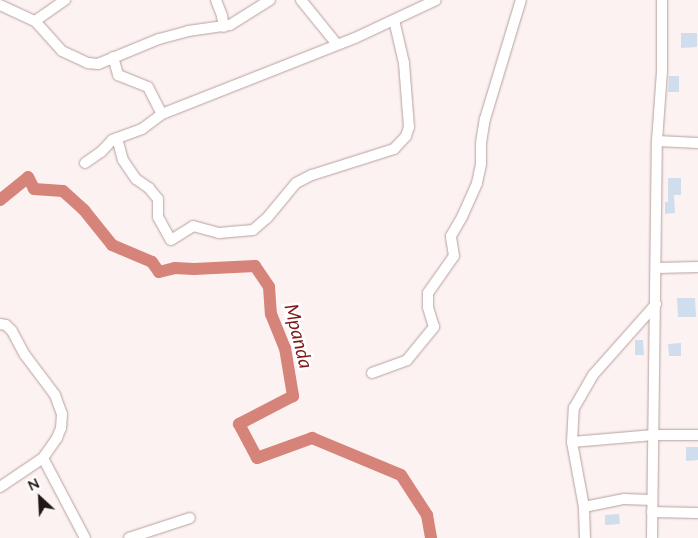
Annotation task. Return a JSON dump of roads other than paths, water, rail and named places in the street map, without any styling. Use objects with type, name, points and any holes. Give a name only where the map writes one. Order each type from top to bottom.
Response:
[{"type":"street","points":[[35,21],[64,0]]},
{"type":"street","points":[[216,0],[224,27]]},
{"type":"street","points":[[301,0],[335,42]]},
{"type":"street","points":[[85,163],[117,138],[142,129],[162,114],[290,65],[436,0]]},
{"type":"street","points":[[372,373],[407,360],[434,327],[428,307],[428,293],[454,256],[451,236],[462,218],[477,182],[481,164],[481,143],[485,119],[521,0]]},
{"type":"street","points":[[652,538],[657,141],[662,70],[662,0]]},
{"type":"street","points":[[0,5],[35,21],[56,46],[73,57],[98,64],[159,39],[188,31],[224,27],[267,1]]},
{"type":"street","points":[[117,138],[123,160],[136,179],[150,188],[158,199],[158,217],[171,240],[193,226],[219,233],[253,230],[267,218],[296,183],[312,175],[394,149],[406,136],[409,127],[404,63],[394,20]]},
{"type":"street","points":[[113,57],[118,75],[148,87],[162,114]]},
{"type":"street","points":[[657,141],[698,143]]},
{"type":"street","points":[[656,268],[698,267]]},
{"type":"street","points":[[585,538],[584,507],[572,442],[571,424],[574,408],[592,375],[656,304]]},
{"type":"street","points":[[0,324],[6,325],[12,331],[25,356],[60,404],[61,428],[43,458],[0,487]]},
{"type":"street","points":[[572,442],[654,435],[698,435]]},
{"type":"street","points":[[43,458],[85,538]]},
{"type":"street","points":[[584,507],[624,500],[652,500]]},
{"type":"street","points":[[652,512],[698,513]]},
{"type":"street","points":[[129,538],[190,518]]},
{"type":"waterway","name":"Mpanda","points":[[0,200],[28,177],[34,189],[63,191],[84,210],[112,245],[152,262],[159,272],[175,268],[255,266],[269,287],[271,314],[285,348],[293,396],[239,424],[257,458],[312,438],[401,475],[427,515],[431,538]]}]
